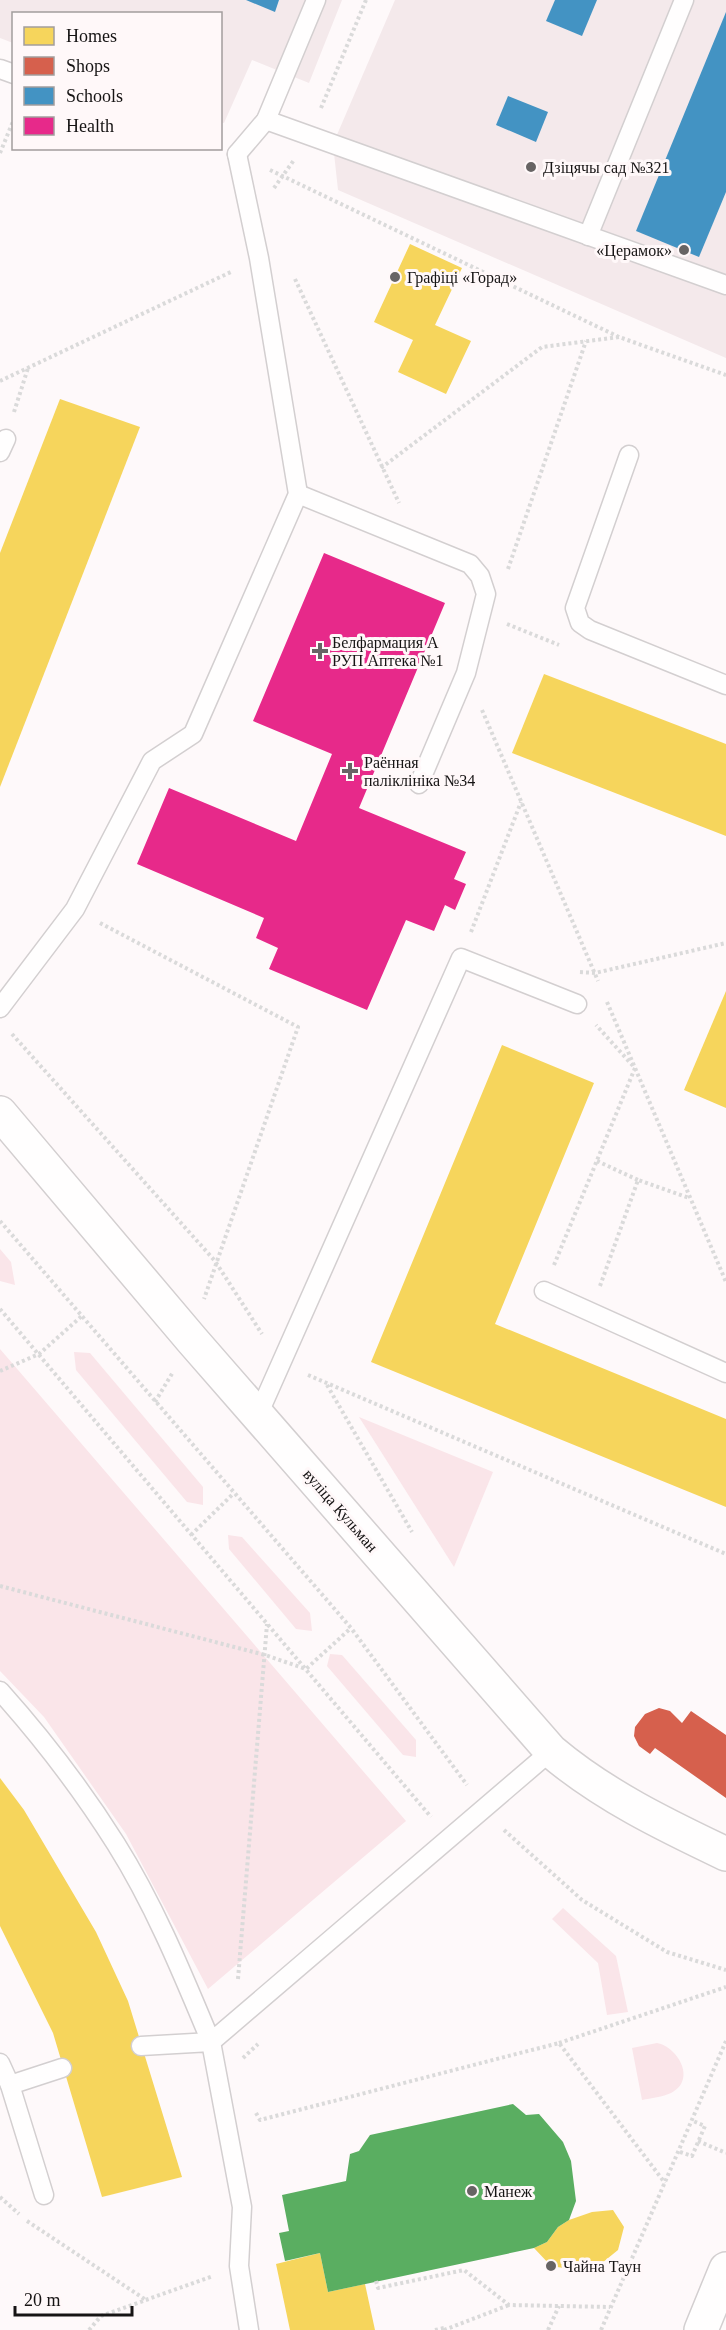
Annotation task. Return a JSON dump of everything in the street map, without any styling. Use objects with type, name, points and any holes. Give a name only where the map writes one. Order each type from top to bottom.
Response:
[{"type":"street","name":"вуліца Кульман","points":[[0,1113],[192,1340],[551,1751],[578,1774],[612,1795],[726,1854]]},
{"type":"street","points":[[701,2330],[726,2269]]},
{"type":"lane","points":[[0,1008],[75,909],[152,761],[193,734],[298,494],[259,258],[229,151],[266,120],[316,0]]},
{"type":"lane","points":[[588,236],[684,0]]},
{"type":"lane","points":[[266,120],[726,285]]},
{"type":"lane","points":[[629,454],[575,608],[580,622],[590,630],[726,685]]},
{"type":"lane","points":[[298,494],[470,564],[480,576],[486,594],[466,673],[419,784]]},
{"type":"lane","points":[[258,1415],[461,958],[578,1004]]},
{"type":"lane","points":[[544,1291],[726,1373]]},
{"type":"lane","points":[[0,1691],[33,1728],[117,1845],[148,1901],[211,2042],[242,2207],[239,2266],[249,2330]]},
{"type":"lane","points":[[141,2046],[211,2042],[551,1751]]},
{"type":"lane","points":[[0,2063],[10,2085],[44,2195]]},
{"type":"lane","points":[[10,2085],[63,2068]]},
{"type":"path","points":[[0,153],[12,124]]},
{"type":"path","points":[[229,151],[619,337],[726,375]]},
{"type":"path","points":[[0,381],[259,258]]},
{"type":"path","points":[[290,268],[381,468],[422,546]]},
{"type":"path","points":[[381,468],[542,347],[619,337]]},
{"type":"path","points":[[507,572],[586,341]]},
{"type":"path","points":[[3,446],[28,367]]},
{"type":"path","points":[[466,673],[599,984]]},
{"type":"path","points":[[461,958],[522,802]]},
{"type":"path","points":[[75,909],[298,1027],[215,1261],[192,1340],[155,1402]]},
{"type":"path","points":[[573,971],[595,973],[726,943]]},
{"type":"path","points":[[604,994],[726,1282]]},
{"type":"path","points":[[578,1004],[635,1068]]},
{"type":"path","points":[[8,1029],[215,1261],[280,1362],[326,1384],[726,1554]]},
{"type":"path","points":[[544,1291],[635,1068]]},
{"type":"path","points":[[597,1161],[638,1180],[689,1198]]},
{"type":"path","points":[[591,1312],[638,1180]]},
{"type":"path","points":[[0,1221],[351,1628],[484,1809],[502,1828],[582,1900],[667,1952],[726,1970]]},
{"type":"path","points":[[0,1309],[449,1839]]},
{"type":"path","points":[[0,1371],[39,1354],[83,1315]]},
{"type":"path","points":[[326,1384],[415,1537]]},
{"type":"path","points":[[191,1535],[234,1493]]},
{"type":"path","points":[[0,1586],[266,1655],[306,1669]]},
{"type":"path","points":[[238,1986],[267,1624]]},
{"type":"path","points":[[306,1669],[351,1628]]},
{"type":"path","points":[[254,2110],[260,2120],[559,2043],[726,1987]]},
{"type":"path","points":[[601,2330],[680,2152],[726,2041]]},
{"type":"path","points":[[559,2043],[665,2183]]},
{"type":"path","points":[[680,2152],[692,2156],[705,2126],[693,2121]]},
{"type":"path","points":[[698,2141],[726,2152]]},
{"type":"path","points":[[0,2197],[30,2224],[146,2300]]},
{"type":"path","points":[[89,2330],[101,2316],[239,2266]]},
{"type":"path","points":[[376,2281],[378,2288],[464,2270],[509,2305]]},
{"type":"path","points":[[435,2330],[444,2329],[509,2305],[610,2307]]},
{"type":"path","points":[[548,2330],[559,2306]]},
{"type":"shaded area","points":[[0,0],[342,0],[309,83],[252,60],[224,123],[222,122],[222,12],[12,12],[12,43],[0,38]]},
{"type":"shaded area","name":"Дзіцячы сад №321","points":[[395,0],[726,0],[726,358],[338,190],[333,144]]},
{"type":"shaded area","points":[[0,1249],[11,1262],[15,1285],[0,1281]]},
{"type":"shaded area","points":[[0,1349],[406,1821],[208,1989],[126,1834],[44,1717],[0,1671]]},
{"type":"shaded area","points":[[74,1352],[90,1353],[203,1487],[203,1505],[187,1502],[76,1370]]},
{"type":"shaded area","points":[[359,1417],[493,1472],[454,1567]]},
{"type":"shaded area","points":[[228,1535],[242,1537],[310,1613],[312,1631],[296,1629],[229,1549]]},
{"type":"shaded area","points":[[330,1654],[342,1655],[416,1740],[416,1757],[403,1755],[327,1666]]},
{"type":"shaded area","points":[[563,1908],[616,1956],[628,2012],[607,2015],[598,1963],[552,1919]]},
{"type":"shaded area","points":[[657,2043],[665,2046],[678,2057],[684,2073],[683,2080],[679,2087],[671,2093],[642,2100],[632,2048]]},
{"type":"building: Homes","points":[[410,244],[462,268],[435,325],[471,341],[446,394],[398,372],[413,340],[374,322]]},
{"type":"building: Homes","points":[[60,399],[140,427],[0,787],[0,553]]},
{"type":"building: Homes","points":[[544,674],[726,744],[726,836],[512,753]]},
{"type":"building: Homes","points":[[726,991],[726,1108],[684,1090]]},
{"type":"building: Homes","points":[[502,1045],[594,1083],[495,1324],[726,1419],[726,1507],[371,1362]]},
{"type":"building: Homes","points":[[0,1778],[24,1810],[96,1932],[128,2001],[182,2177],[102,2197],[53,2033],[0,1926]]},
{"type":"building: Homes","points":[[613,2210],[624,2227],[618,2250],[602,2263],[576,2270],[551,2266],[534,2248],[547,2242],[558,2227],[569,2220],[592,2212]]},
{"type":"building: Homes","points":[[320,2253],[328,2292],[365,2284],[375,2330],[290,2330],[276,2264]]},
{"type":"building: Shops","points":[[659,1708],[670,1711],[682,1723],[691,1711],[726,1735],[726,1798],[655,1748],[650,1754],[639,1746],[634,1736],[635,1727],[645,1714]]},
{"type":"building: Schools","points":[[246,0],[279,0],[275,12]]},
{"type":"building: Schools","points":[[555,0],[597,0],[582,36],[546,21]]},
{"type":"building: Schools","points":[[726,12],[726,192],[699,257],[636,231]]},
{"type":"building: Schools","points":[[508,96],[548,112],[536,142],[496,125]]},
{"type":"building: Health","name":"Раённая паліклініка №34","points":[[324,553],[445,603],[359,808],[466,852],[454,879],[466,884],[455,910],[445,905],[434,931],[406,920],[367,1010],[269,969],[278,948],[256,938],[264,918],[137,864],[169,788],[296,841],[332,754],[253,721]]},
{"type":"building: Public","points":[[513,2104],[526,2115],[539,2114],[563,2142],[571,2161],[576,2201],[569,2220],[558,2227],[547,2242],[534,2248],[328,2292],[320,2253],[285,2261],[279,2233],[289,2231],[282,2195],[346,2181],[350,2154],[359,2151],[370,2135]]},
{"type":"place","name":"Дзіцячы сад №321","points":[[531,167]]},
{"type":"place","name":"«Церамок»","points":[[684,250]]},
{"type":"place","name":"Графіці «Горад»","points":[[395,277]]},
{"type":"place","name":"Белфармация А РУП Аптека №1","points":[[320,651]]},
{"type":"place","name":"Раённая паліклініка №34","points":[[350,771]]},
{"type":"place","name":"Манеж","points":[[472,2191]]},
{"type":"place","name":"Чайна Таун","points":[[551,2266]]}]
